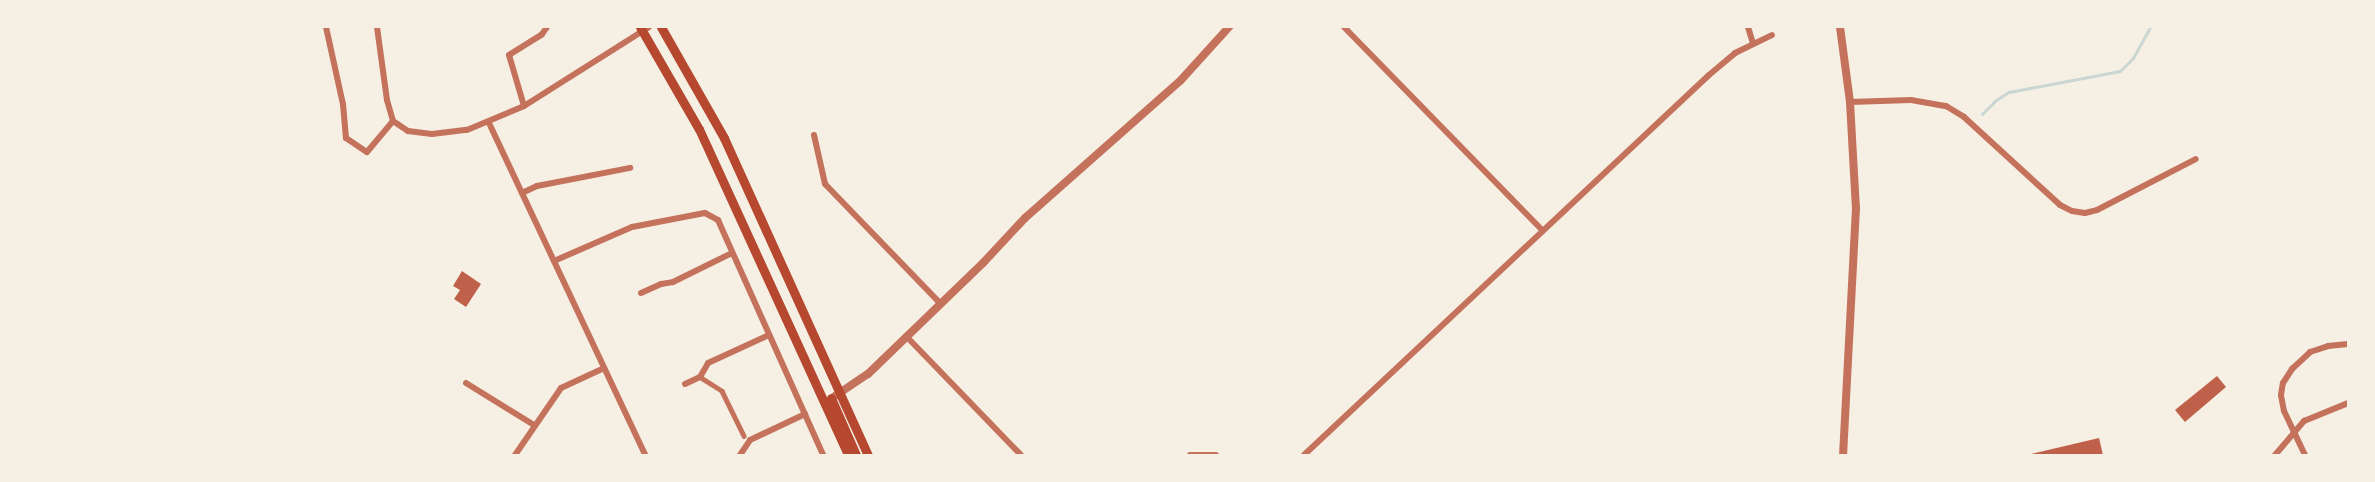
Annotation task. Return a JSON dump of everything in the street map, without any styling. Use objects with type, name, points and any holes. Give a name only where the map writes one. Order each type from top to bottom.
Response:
[{"type":"highway","points":[[661,27],[724,138],[856,455]]},
{"type":"highway","points":[[644,28],[699,129],[831,398],[868,455]]},
{"type":"highway","points":[[831,398],[848,455]]},
{"type":"street","points":[[326,27],[346,138],[367,152],[393,121]]},
{"type":"street","points":[[377,27],[387,100],[393,121],[408,131],[432,134],[467,130],[489,123],[524,106],[644,28]]},
{"type":"street","points":[[524,106],[509,55],[542,34],[547,27]]},
{"type":"street","points":[[831,398],[868,374],[1025,218],[1181,80],[1229,27]]},
{"type":"street","points":[[1344,27],[1542,230]]},
{"type":"street","points":[[1748,27],[1753,43]]},
{"type":"street","points":[[1840,27],[1854,148],[1856,249],[1843,455]]},
{"type":"street","points":[[1304,455],[1708,75],[1735,53],[1772,35]]},
{"type":"street","points":[[1850,102],[1911,100],[1946,106],[1964,117],[2060,205],[2072,211],[2085,213],[2097,210],[2196,159]]},
{"type":"street","points":[[489,123],[645,455]]},
{"type":"street","points":[[814,135],[825,184],[941,304]]},
{"type":"street","points":[[522,193],[537,186],[630,168]]},
{"type":"street","points":[[554,261],[632,227],[705,213],[718,220],[823,455]]},
{"type":"street","points":[[641,293],[661,284],[674,282],[732,253]]},
{"type":"street","points":[[685,384],[700,377],[708,363],[769,335]]},
{"type":"street","points":[[906,336],[1021,455]]},
{"type":"street","points":[[2305,455],[2294,434],[2281,395],[2283,383],[2292,369],[2310,352],[2328,346],[2348,344]]},
{"type":"street","points":[[514,455],[561,388],[604,368]]},
{"type":"street","points":[[700,377],[722,391],[744,436]]},
{"type":"street","points":[[466,383],[534,425]]},
{"type":"street","points":[[2275,455],[2304,422],[2348,403]]},
{"type":"street","points":[[740,455],[750,440],[805,414]]},
{"type":"street","points":[[1190,455],[1216,455]]},
{"type":"building","points":[[462,271],[481,284],[466,307],[454,299],[460,290],[453,286]]},
{"type":"building","points":[[2217,376],[2226,387],[2185,422],[2175,410]]},
{"type":"building","points":[[2099,438],[2103,455],[2031,455],[2031,454]]},
{"type":"waterway","points":[[1982,114],[1996,100],[2009,92],[2120,71],[2133,58],[2150,27]]}]
